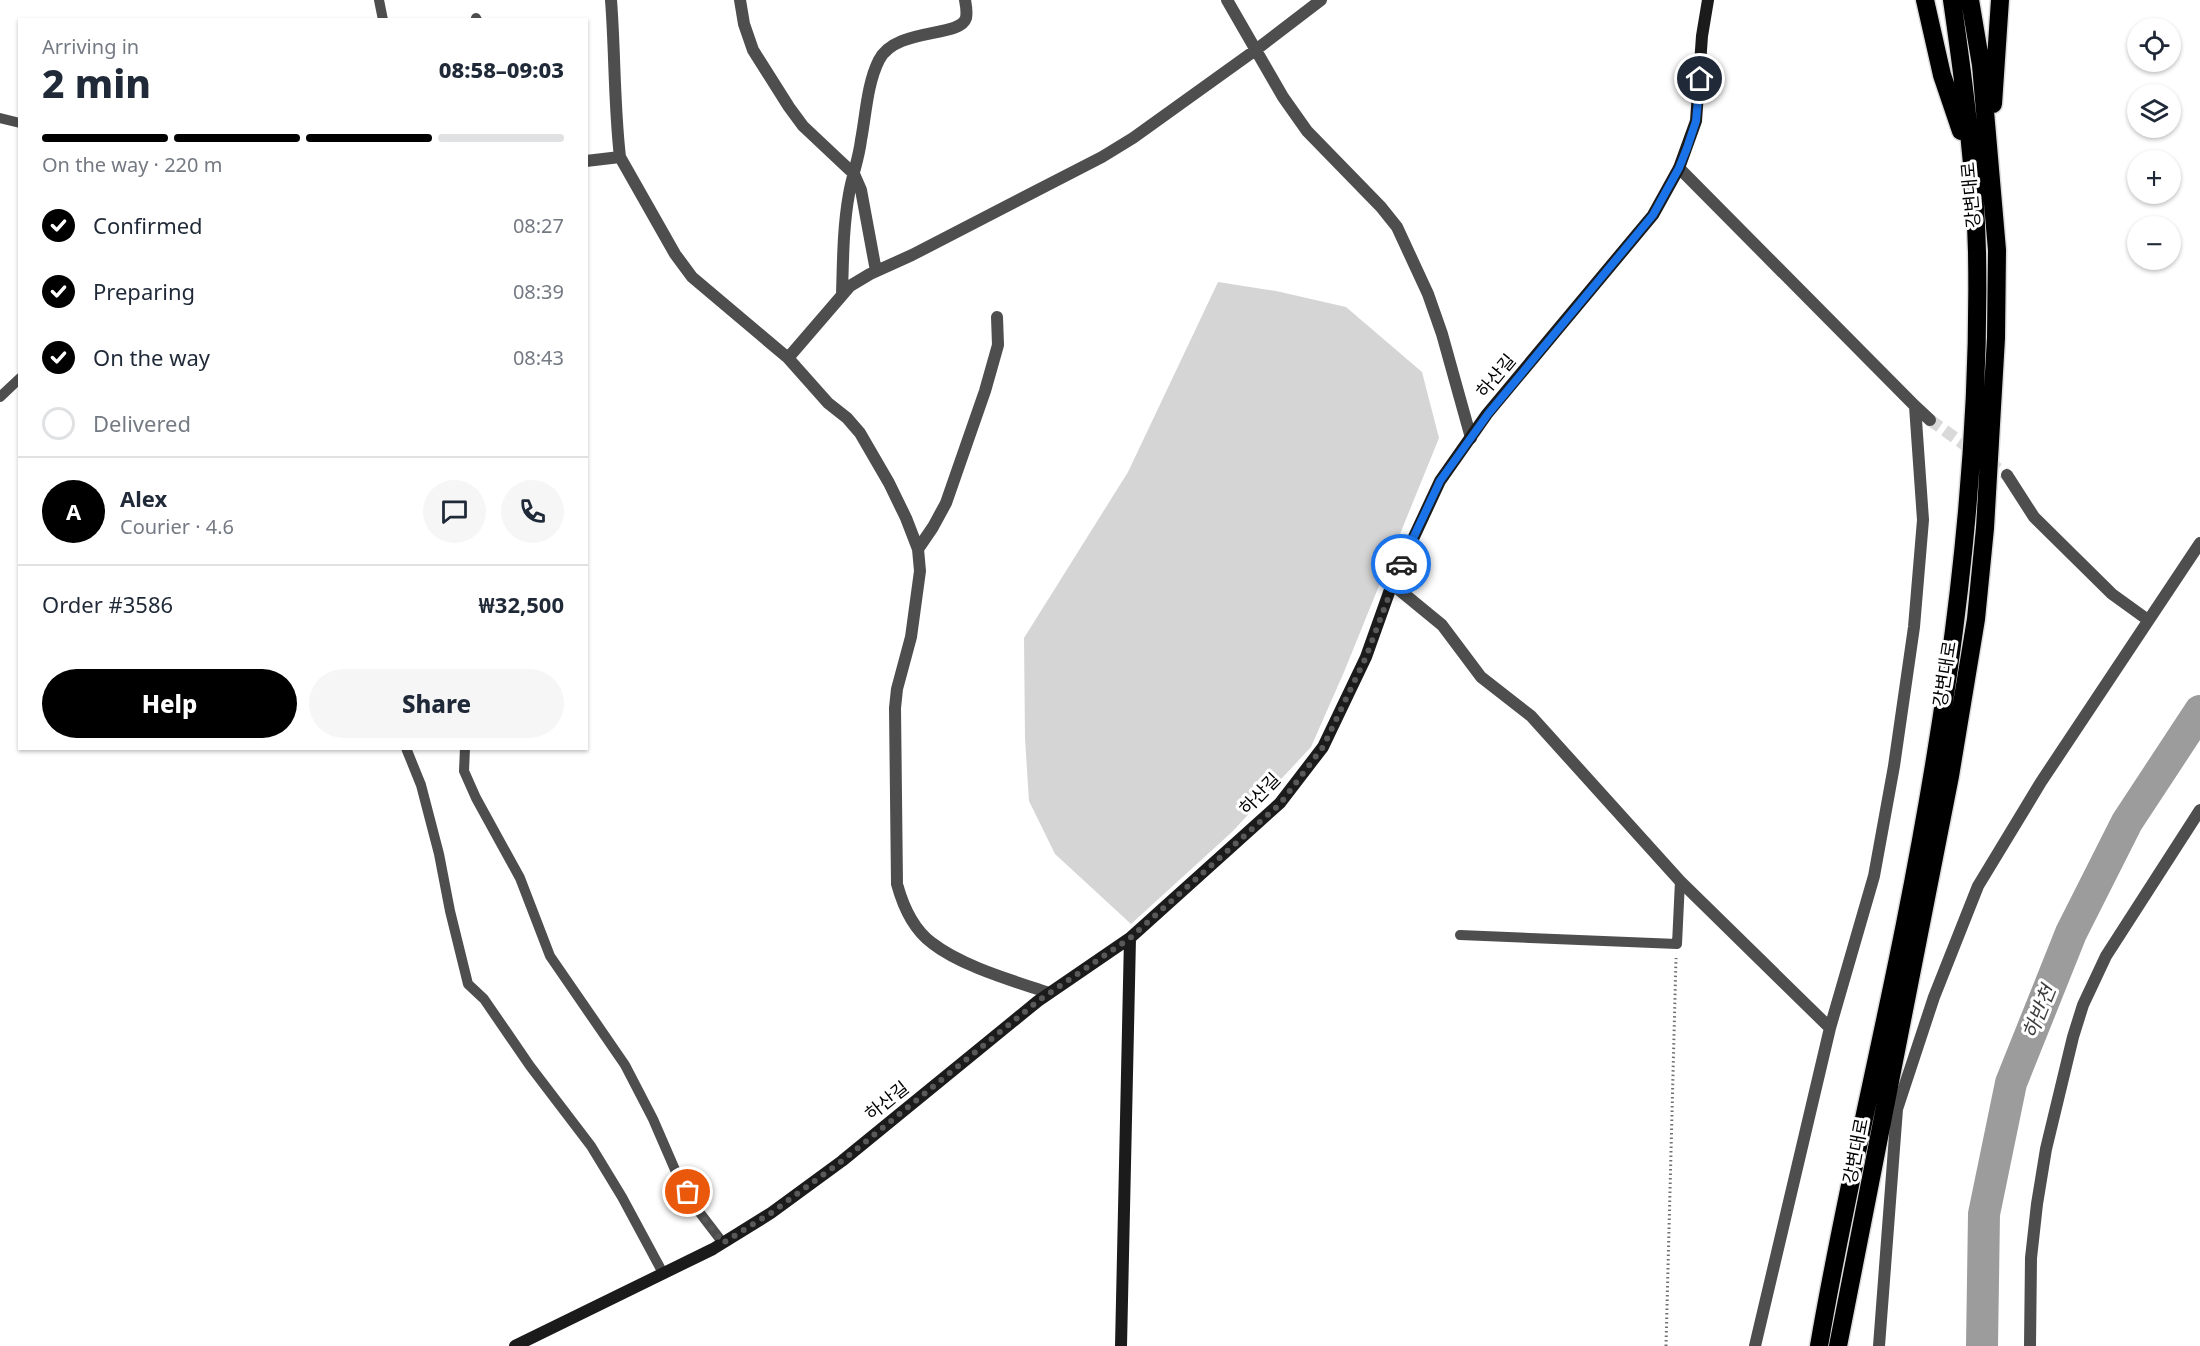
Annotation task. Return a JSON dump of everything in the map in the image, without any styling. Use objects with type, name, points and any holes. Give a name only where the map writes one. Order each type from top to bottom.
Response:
[{"type":"highway","points":[[1925,0],[1942,75],[1981,160]]},
{"type":"highway","name":"강변대로","points":[[1838,1346],[1950,776],[1976,619],[1990,464],[1996,338],[1997,250],[1962,71],[1952,0]]},
{"type":"highway","name":"강변대로","points":[[1819,1346],[1908,910],[1939,729],[1961,573],[1972,445],[1981,160],[1981,65],[1970,0]]},
{"type":"highway","points":[[1981,160],[2000,0]]},
{"type":"street","points":[[611,0],[615,51],[615,113],[620,157],[675,254],[692,277],[788,358],[828,403],[847,418],[860,433],[889,483],[918,549],[921,571],[917,600],[911,637],[897,689],[895,708],[897,884],[903,907],[931,943],[1002,977],[1049,993]]},
{"type":"street","points":[[740,0],[744,24],[753,50],[789,107],[803,126],[854,174],[861,190],[876,271]]},
{"type":"street","points":[[842,294],[844,225],[849,191],[867,99],[878,62],[885,50],[897,43],[928,32],[952,30],[962,25],[966,17],[965,0]]},
{"type":"street","points":[[1227,0],[1283,97],[1307,131],[1381,207],[1397,227],[1428,294],[1442,334],[1471,438]]},
{"type":"street","points":[[788,358],[850,286],[1102,157],[1133,138],[1321,0]]},
{"type":"street","name":"하산길","points":[[515,1346],[723,1243],[771,1213],[842,1161],[1049,993],[1130,938],[1280,804],[1323,747],[1366,657],[1392,584],[1440,481],[1488,414],[1653,215],[1679,168],[1696,121],[1702,36],[1708,0]]},
{"type":"street","points":[[588,161],[620,157]]},
{"type":"street","points":[[1679,168],[1930,420]]},
{"type":"street","points":[[918,549],[946,503],[985,392],[998,345],[996,317]]},
{"type":"street","points":[[1755,1346],[1830,1028],[1874,876],[1894,766],[1914,627],[1923,520],[1914,406]]},
{"type":"street","points":[[2007,475],[2034,517],[2112,594],[2148,620]]},
{"type":"street","points":[[1879,1346],[1897,1109],[1934,997],[1978,886],[2041,782],[2200,543]]},
{"type":"street","points":[[1392,584],[1442,625],[1481,677],[1531,716],[1680,881],[1830,1028]]},
{"type":"street","points":[[2030,1346],[2031,1258],[2037,1204],[2046,1149],[2083,1005],[2106,957],[2200,810]]},
{"type":"street","points":[[1121,1346],[1130,938]]},
{"type":"lane","points":[[379,0],[383,18]]},
{"type":"lane","points":[[0,118],[18,122]]},
{"type":"lane","points":[[0,397],[18,380]]},
{"type":"lane","points":[[407,750],[421,785],[468,984],[484,999],[530,1066],[591,1146],[622,1197],[663,1273]]},
{"type":"lane","points":[[465,750],[464,771],[520,878],[550,956],[625,1065],[653,1119],[676,1172],[700,1213],[723,1243]]},
{"type":"lane","points":[[1460,935],[1677,944],[1680,881]]},
{"type":"path","points":[[1666,1346],[1677,944]]},
{"type":"shaded area","points":[[1218,282],[1276,291],[1346,307],[1422,372],[1439,438],[1311,747],[1232,832],[1131,924],[1055,854],[1029,801],[1025,738],[1024,638],[1128,472]]},
{"type":"waterway","name":"하반천","points":[[1982,1346],[1984,1214],[2011,1083],[2071,933],[2127,822],[2200,711]]},
{"type":"tunnel","points":[[1930,420],[2007,475]]},
{"type":"way so far","points":[[688,1192],[700,1213],[723,1243],[771,1213],[842,1161],[1038,1001],[1130,938],[1280,804],[1323,747],[1366,657],[1401,564]]},
{"type":"route","points":[[1401,564],[1440,481],[1488,414],[1653,215],[1679,168],[1687,148],[1696,121],[1700,79]]}]
